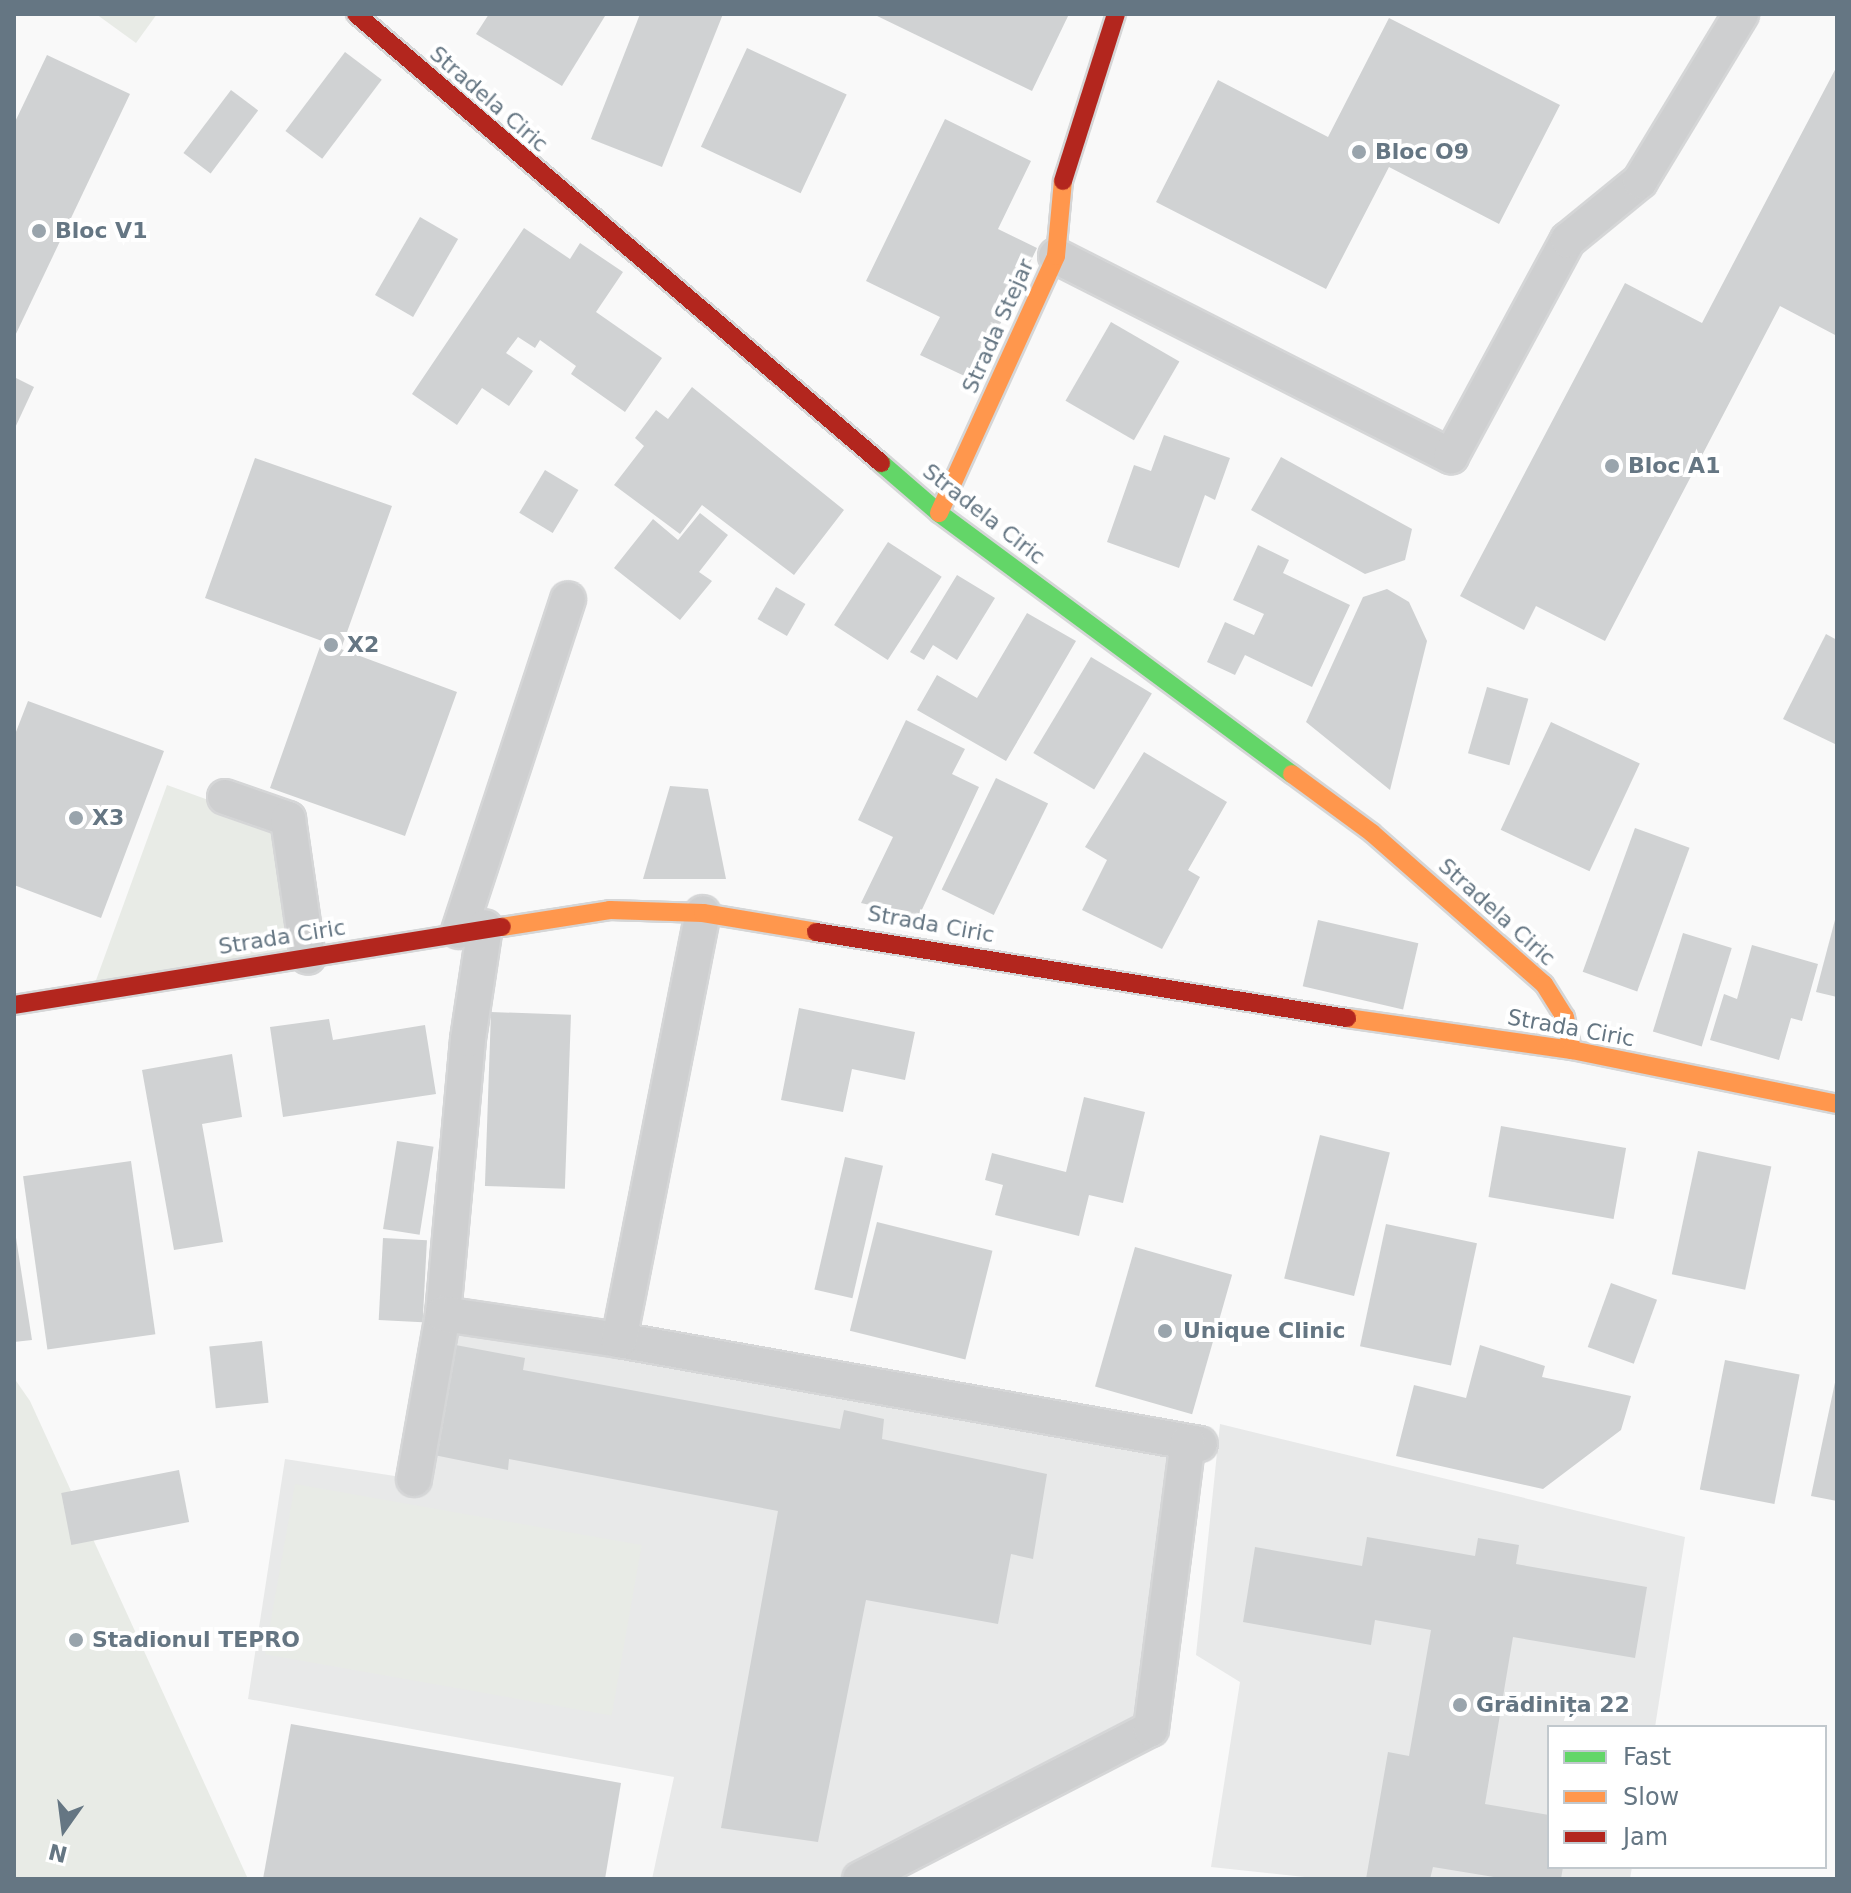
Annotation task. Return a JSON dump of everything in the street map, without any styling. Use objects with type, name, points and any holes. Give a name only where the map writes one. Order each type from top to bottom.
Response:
[{"type":"street","name":"Stradela Ciric","points":[[356,14],[939,513],[1372,833],[1544,984],[1565,1017],[1572,1050]]},
{"type":"street","name":"Strada Stejar","points":[[939,513],[1056,256],[1060,190],[1116,14]]},
{"type":"street","name":"Strada Ciric","points":[[14,1005],[472,929],[610,910],[703,913],[1329,1016],[1572,1050],[1837,1104]]},
{"type":"lane","points":[[1056,256],[1451,456],[1568,240],[1640,181],[1741,14]]},
{"type":"lane","points":[[414,1479],[443,1314],[468,1039],[472,929],[568,599]]},
{"type":"lane","points":[[225,797],[288,819],[308,957]]},
{"type":"lane","points":[[619,1340],[703,913]]},
{"type":"lane","points":[[443,1314],[619,1340],[1194,1443],[1151,1729],[860,1879]]},
{"type":"shaded area","points":[[96,14],[157,14],[136,43]]},
{"type":"shaded area","points":[[167,785],[283,827],[297,948],[95,983]]},
{"type":"shaded area","points":[[443,1314],[1188,1442],[1151,1729],[860,1879],[652,1879],[674,1777],[248,1699],[285,1459],[414,1479]]},
{"type":"shaded area","name":"Stadionul TEPRO","points":[[14,1378],[30,1401],[248,1879],[14,1879]]},
{"type":"shaded area","points":[[1220,1424],[1685,1537],[1655,1725],[1547,1725],[1547,1869],[1632,1869],[1630,1879],[1323,1879],[1211,1867],[1240,1682],[1196,1655]]},
{"type":"shaded area","points":[[295,1484],[642,1545],[612,1715],[265,1654]]},
{"type":"building","points":[[489,14],[605,16],[562,86],[476,34]]},
{"type":"building","points":[[640,14],[723,14],[662,167],[591,139]]},
{"type":"building","points":[[873,14],[1069,14],[1032,91]]},
{"type":"building","name":"Bloc O9","points":[[1389,18],[1560,105],[1499,224],[1389,167],[1326,289],[1156,202],[1218,80],[1328,137]]},
{"type":"building","points":[[747,48],[847,94],[801,193],[701,147]]},
{"type":"building","points":[[345,52],[382,80],[322,159],[285,131]]},
{"type":"building","name":"Bloc V1","points":[[47,55],[130,94],[14,338],[14,124]]},
{"type":"building","name":"Bloc A1","points":[[1837,66],[1837,336],[1780,306],[1605,641],[1536,606],[1524,630],[1460,596],[1625,283],[1702,323]]},
{"type":"building","points":[[231,90],[258,110],[211,174],[183,153]]},
{"type":"building","points":[[945,119],[1031,161],[998,229],[1037,248],[973,380],[920,355],[940,317],[866,281]]},
{"type":"building","points":[[420,217],[458,239],[413,317],[375,295]]},
{"type":"building","points":[[524,228],[570,259],[580,243],[623,272],[596,312],[662,358],[625,412],[571,374],[576,366],[540,340],[535,348],[518,337],[506,353],[533,371],[509,406],[482,388],[457,425],[412,394]]},
{"type":"building","points":[[1111,322],[1179,362],[1134,440],[1066,401]]},
{"type":"building","points":[[14,377],[34,387],[14,430]]},
{"type":"building","points":[[692,387],[844,510],[794,575],[702,505],[680,534],[614,485],[644,446],[635,438],[656,410],[668,419]]},
{"type":"building","points":[[1164,435],[1230,458],[1215,500],[1205,495],[1179,568],[1107,542],[1134,465],[1151,471]]},
{"type":"building","points":[[1281,457],[1412,529],[1405,560],[1365,574],[1251,510]]},
{"type":"building","name":"X2","points":[[255,458],[392,506],[341,649],[457,692],[405,836],[270,788],[322,641],[205,598]]},
{"type":"building","points":[[545,470],[578,490],[553,533],[519,513]]},
{"type":"building","points":[[700,513],[728,535],[699,572],[712,581],[680,620],[614,568],[653,519],[678,540]]},
{"type":"building","points":[[888,542],[942,577],[888,660],[834,625]]},
{"type":"building","points":[[1258,545],[1289,560],[1283,573],[1350,605],[1312,687],[1245,655],[1235,675],[1207,662],[1225,622],[1254,635],[1264,614],[1233,600]]},
{"type":"building","points":[[957,575],[995,598],[957,660],[933,645],[924,660],[910,652]]},
{"type":"building","points":[[776,587],[805,604],[787,636],[758,619]]},
{"type":"building","points":[[1387,589],[1409,602],[1427,641],[1390,790],[1306,722],[1363,597]]},
{"type":"building","points":[[1027,613],[1076,641],[1006,761],[917,710],[937,675],[977,698]]},
{"type":"building","points":[[1826,634],[1837,640],[1837,745],[1783,719]]},
{"type":"building","points":[[1091,657],[1152,694],[1094,790],[1033,753]]},
{"type":"building","points":[[1487,687],[1528,699],[1509,765],[1468,753]]},
{"type":"building","name":"X3","points":[[28,701],[164,751],[101,918],[14,885],[14,737]]},
{"type":"building","points":[[906,720],[965,749],[952,774],[979,787],[919,916],[861,903],[893,837],[858,820]]},
{"type":"building","points":[[1551,722],[1640,763],[1590,871],[1501,830]]},
{"type":"building","points":[[1144,752],[1227,802],[1188,870],[1200,877],[1162,949],[1082,910],[1107,860],[1085,847]]},
{"type":"building","points":[[996,778],[1048,803],[994,915],[942,889]]},
{"type":"building","points":[[670,786],[708,789],[726,879],[643,879]]},
{"type":"building","points":[[1635,828],[1690,848],[1637,992],[1583,972]]},
{"type":"building","points":[[1837,916],[1837,997],[1816,992]]},
{"type":"building","points":[[1318,920],[1418,943],[1403,1009],[1303,986]]},
{"type":"building","points":[[1683,933],[1732,948],[1702,1046],[1653,1031]]},
{"type":"building","points":[[1752,945],[1818,964],[1802,1021],[1791,1018],[1779,1060],[1710,1040],[1724,994],[1737,999]]},
{"type":"building","points":[[799,1008],[915,1032],[905,1080],[852,1069],[843,1112],[781,1100]]},
{"type":"building","points":[[491,1012],[571,1015],[565,1189],[485,1186]]},
{"type":"building","points":[[329,1019],[333,1040],[425,1025],[436,1094],[283,1117],[270,1027]]},
{"type":"building","points":[[232,1054],[242,1117],[202,1124],[223,1242],[174,1250],[142,1070]]},
{"type":"building","points":[[1084,1097],[1145,1112],[1123,1203],[1089,1195],[1079,1236],[995,1215],[1003,1185],[985,1180],[992,1153],[1066,1172]]},
{"type":"building","points":[[1501,1126],[1626,1148],[1614,1219],[1488,1197]]},
{"type":"building","points":[[1320,1135],[1390,1152],[1354,1296],[1284,1279]]},
{"type":"building","points":[[397,1141],[434,1147],[420,1235],[383,1229]]},
{"type":"building","points":[[1698,1151],[1771,1167],[1745,1290],[1672,1274]]},
{"type":"building","points":[[845,1157],[883,1166],[852,1298],[814,1290]]},
{"type":"building","points":[[131,1161],[155,1334],[47,1349],[23,1176]]},
{"type":"building","points":[[877,1222],[992,1251],[965,1359],[850,1331]]},
{"type":"building","points":[[1386,1224],[1477,1243],[1451,1366],[1360,1346]]},
{"type":"building","points":[[14,1225],[32,1340],[14,1342]]},
{"type":"building","points":[[383,1238],[427,1240],[423,1322],[379,1320]]},
{"type":"building","name":"Unique Clinic","points":[[1135,1247],[1232,1275],[1192,1414],[1095,1386]]},
{"type":"building","points":[[1611,1283],[1657,1300],[1634,1364],[1588,1347]]},
{"type":"building","points":[[262,1341],[268,1403],[216,1408],[209,1347]]},
{"type":"building","points":[[445,1343],[525,1358],[523,1370],[840,1429],[844,1410],[884,1419],[882,1439],[1047,1474],[1033,1559],[1011,1554],[998,1624],[866,1600],[818,1842],[721,1828],[778,1511],[509,1459],[508,1470],[429,1454]]},
{"type":"building","points":[[1480,1345],[1545,1366],[1542,1377],[1631,1396],[1621,1430],[1543,1489],[1396,1456],[1414,1385],[1466,1398]]},
{"type":"building","points":[[1725,1360],[1800,1375],[1774,1504],[1700,1490]]},
{"type":"building","points":[[1837,1373],[1837,1501],[1811,1496]]},
{"type":"building","points":[[179,1470],[189,1522],[71,1545],[61,1493]]},
{"type":"building","name":"Grădinița 22","points":[[1367,1537],[1475,1556],[1478,1538],[1519,1545],[1516,1564],[1647,1587],[1635,1658],[1513,1637],[1485,1804],[1547,1815],[1547,1869],[1563,1869],[1561,1879],[1506,1879],[1433,1867],[1430,1879],[1366,1879],[1388,1752],[1409,1756],[1431,1630],[1375,1620],[1371,1645],[1243,1622],[1255,1547],[1362,1566]]},
{"type":"building","points":[[291,1724],[621,1783],[605,1879],[263,1879]]},
{"type":"traffic: fast","points":[[881,463],[939,513],[1292,774]]},
{"type":"traffic: slow","points":[[939,513],[1056,256],[1063,181]]},
{"type":"traffic: slow","points":[[1292,774],[1372,833],[1544,984],[1565,1017],[1572,1050]]},
{"type":"traffic: slow","points":[[502,927],[610,910],[703,913],[816,932]]},
{"type":"traffic: slow","points":[[1347,1018],[1572,1050],[1837,1104]]},
{"type":"traffic: jam","points":[[356,14],[881,463]]},
{"type":"traffic: jam","points":[[1063,181],[1116,14]]},
{"type":"traffic: jam","points":[[14,1005],[502,927]]},
{"type":"traffic: jam","points":[[816,932],[1347,1018]]},
{"type":"place","name":"Bloc O9","points":[[1359,152]]},
{"type":"place","name":"Bloc V1","points":[[39,231]]},
{"type":"place","name":"Bloc A1","points":[[1612,466]]},
{"type":"place","name":"X2","points":[[331,645]]},
{"type":"place","name":"X3","points":[[76,818]]},
{"type":"place","name":"Unique Clinic","points":[[1165,1331]]},
{"type":"place","name":"Stadionul TEPRO","points":[[76,1640]]},
{"type":"place","name":"Grădinița 22","points":[[1460,1705]]}]
